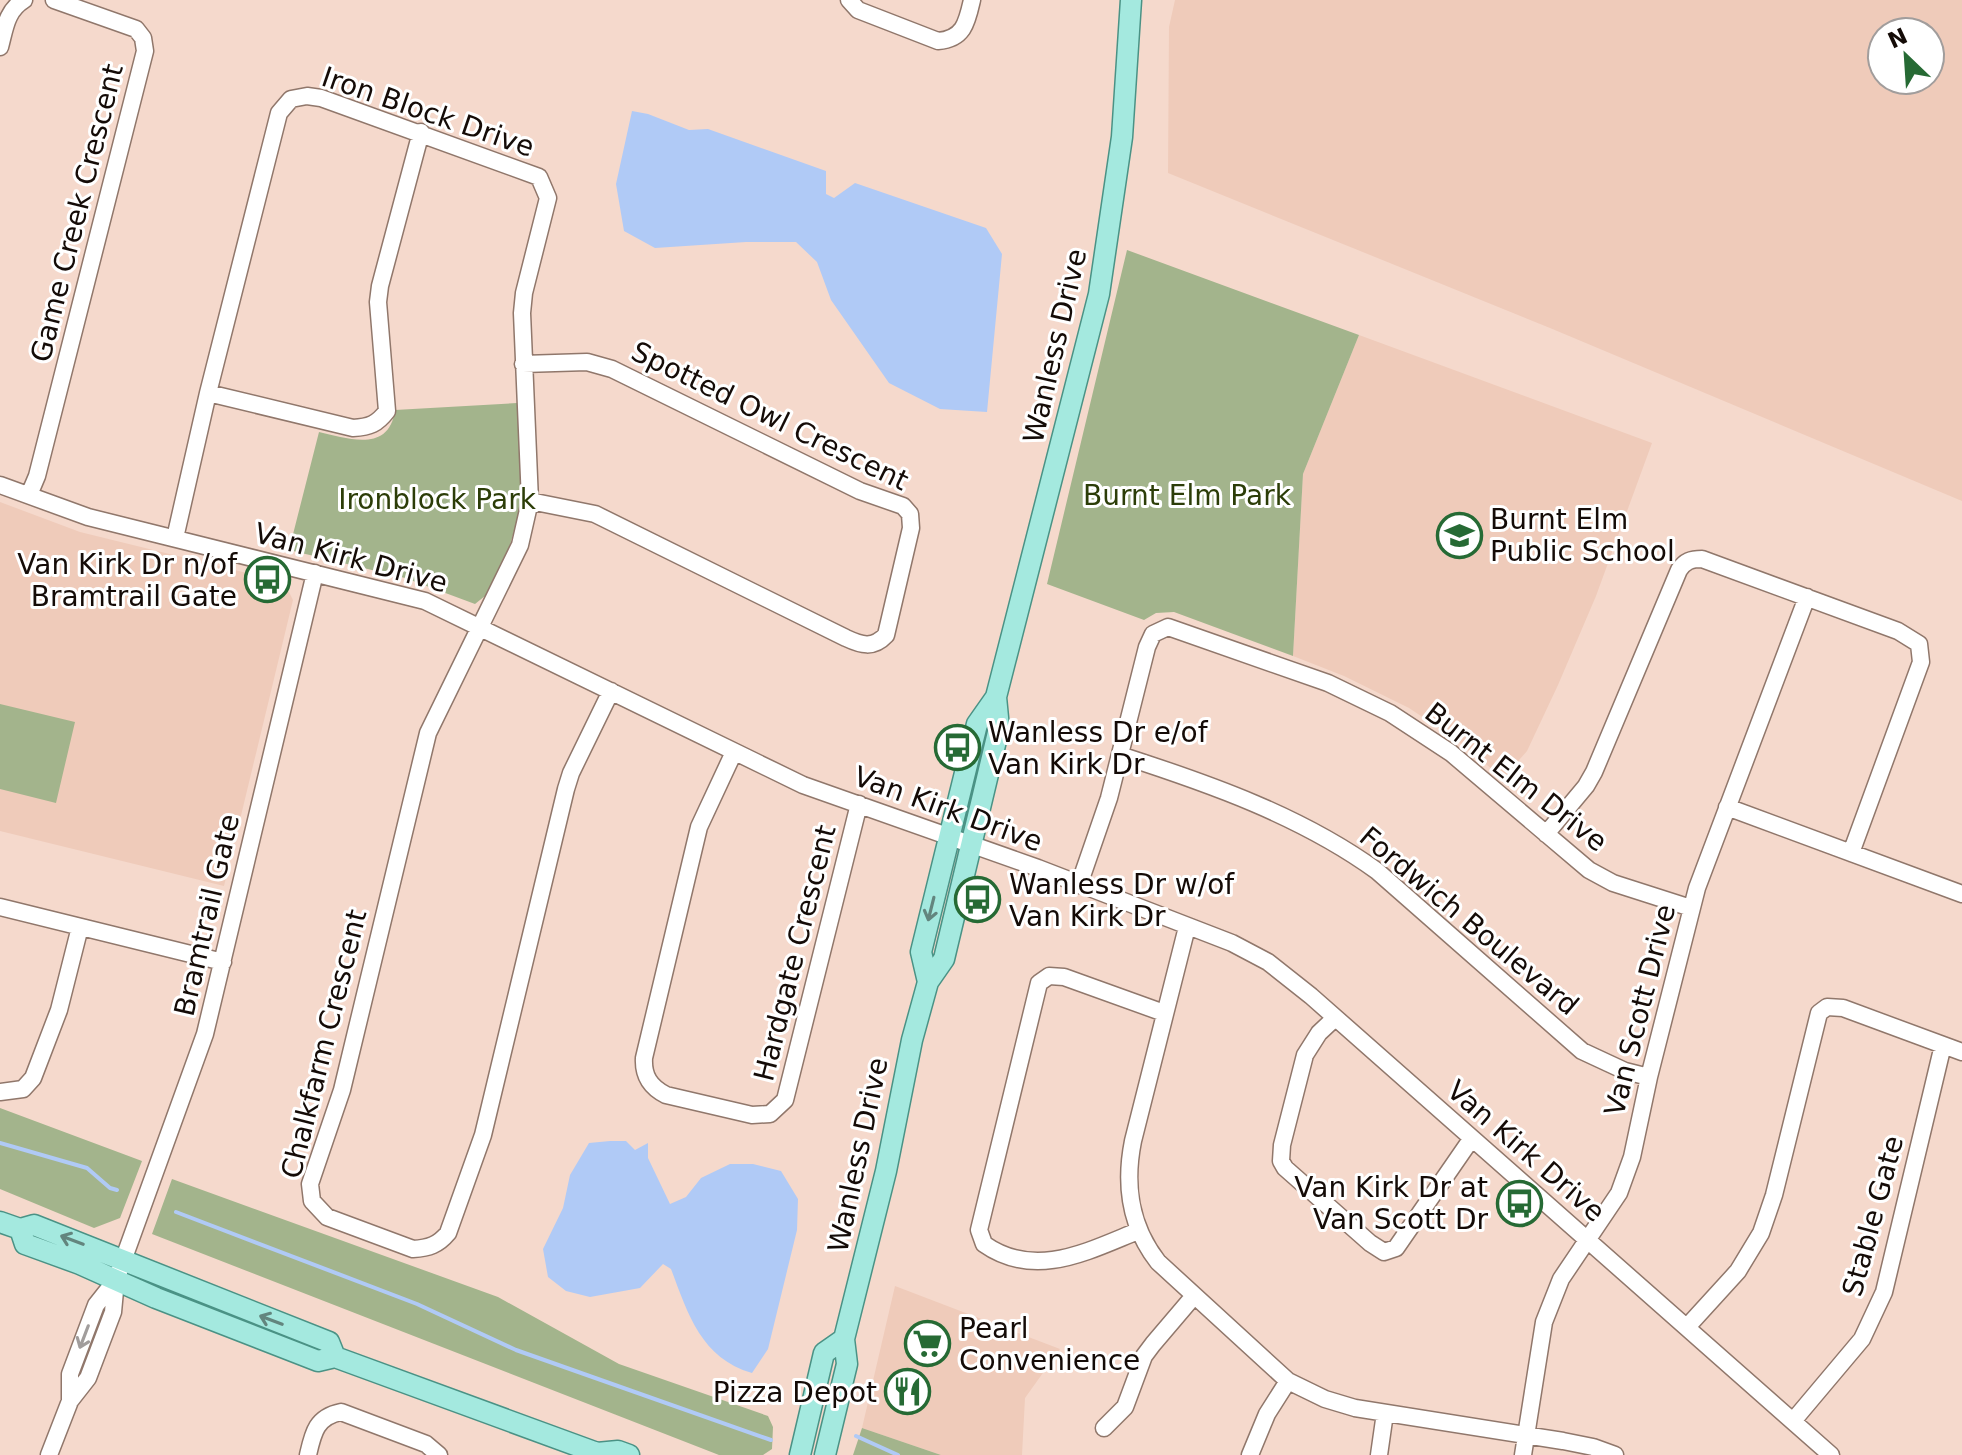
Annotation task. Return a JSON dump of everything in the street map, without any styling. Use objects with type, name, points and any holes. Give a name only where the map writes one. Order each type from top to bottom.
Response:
[{"type":"main road","name":"Wanless Drive","points":[[825,1455],[847,1364],[844,1339],[882,1186],[912,1040],[928,982],[944,959],[999,728],[996,697],[1099,294],[1122,137],[1131,0]]},
{"type":"main road","name":"Wanless Drive","points":[[928,982],[921,952],[977,724],[996,697]]},
{"type":"main road","points":[[10,1226],[34,1225],[120,1270],[329,1342],[335,1357],[598,1454],[618,1451],[629,1455]]},
{"type":"main road","name":"Wanless Drive","points":[[800,1455],[824,1353],[844,1339]]},
{"type":"street","points":[[0,47],[7,17],[14,6],[24,0]]},
{"type":"street","name":"Game Creek Crescent","points":[[29,495],[37,476],[145,51],[143,38],[136,29],[54,0]]},
{"type":"street","points":[[849,0],[858,10],[938,41],[949,40],[963,30],[972,0]]},
{"type":"street","name":"Iron Block Drive","points":[[175,538],[208,393],[279,113],[291,99],[307,96],[321,98],[531,172],[539,177],[547,190],[547,209],[524,293],[523,364],[530,501],[520,545],[480,626]]},
{"type":"street","points":[[208,393],[353,428],[379,422],[387,411],[378,302],[380,286],[421,132]]},
{"type":"street","name":"Spotted Owl Crescent","points":[[523,364],[587,362],[612,369],[860,491],[897,502],[910,514],[911,528],[886,635],[877,643],[861,645],[595,514],[530,501]]},
{"type":"street","name":"Van Kirk Drive","points":[[0,485],[88,517],[425,601],[803,785],[972,844],[1232,943],[1268,962],[1831,1455]]},
{"type":"street","points":[[1546,834],[1594,772],[1684,563],[1702,559],[1907,635],[1915,639],[1921,649],[1921,662],[1851,853]]},
{"type":"street","name":"Bramtrail Gate","points":[[49,1455],[70,1401],[70,1374],[96,1305],[120,1270],[197,1062],[315,573]]},
{"type":"street","name":"Van Scott Drive","points":[[1523,1455],[1544,1322],[1561,1279],[1619,1193],[1632,1157],[1691,908],[1807,597]]},
{"type":"street","name":"Chalkfarm Crescent","points":[[480,626],[428,733],[342,1090],[310,1184],[312,1201],[327,1217],[413,1249],[436,1244],[448,1233],[483,1135],[571,773],[611,691]]},
{"type":"street","name":"Burnt Elm Drive","points":[[1079,885],[1109,798],[1149,640],[1157,631],[1168,627],[1328,683],[1390,713],[1445,748],[1602,878],[1691,908]]},
{"type":"street","name":"Hardgate Crescent","points":[[734,752],[699,827],[644,1058],[647,1079],[666,1095],[752,1115],[770,1114],[785,1100],[859,804]]},
{"type":"street","name":"Fordwich Boulevard","points":[[1120,755],[1270,809],[1342,846],[1377,871],[1582,1051],[1625,1071],[1649,1077]]},
{"type":"street","points":[[1727,807],[1962,894]]},
{"type":"street","points":[[0,907],[223,962]]},
{"type":"street","points":[[0,1092],[23,1089],[33,1078],[59,1010],[80,927]]},
{"type":"street","points":[[1187,927],[1128,1171],[1131,1209],[1138,1231],[1163,1269],[1288,1381],[1338,1404],[1526,1434],[1593,1447],[1615,1455]]},
{"type":"street","points":[[1138,1231],[1080,1255],[1041,1262],[997,1252],[984,1244],[979,1230],[1039,983],[1049,976],[1064,977],[1164,1013]]},
{"type":"street","points":[[1687,1327],[1738,1271],[1761,1233],[1774,1195],[1819,1013],[1827,1007],[1843,1008],[1962,1052]]},
{"type":"street","points":[[1335,1018],[1319,1033],[1305,1055],[1282,1145],[1281,1161],[1370,1243],[1384,1252],[1396,1248],[1472,1138]]},
{"type":"street","name":"Stable Gate","points":[[1793,1421],[1854,1350],[1876,1312],[1887,1279],[1943,1045]]},
{"type":"street","points":[[1104,1428],[1125,1407],[1144,1356],[1193,1297]]},
{"type":"street","points":[[1250,1455],[1267,1414],[1288,1381]]},
{"type":"street","points":[[308,1455],[316,1426],[322,1419],[341,1412],[426,1444],[439,1455]]},
{"type":"street","points":[[1379,1455],[1385,1413]]},
{"type":"shaded area","points":[[1175,0],[1962,0],[1962,501],[1550,328],[1168,173],[1169,27]]},
{"type":"shaded area","name":"Burnt Elm Public School","points":[[1359,335],[1652,443],[1596,596],[1558,685],[1527,751],[1503,778],[1451,736],[1409,708],[1344,676],[1293,656],[1303,474]]},
{"type":"shaded area","points":[[0,502],[80,532],[284,582],[293,600],[224,886],[0,831]]},
{"type":"shaded area","points":[[895,1286],[1060,1349],[1025,1398],[1022,1455],[941,1455],[862,1428]]},
{"type":"green space","name":"Burnt Elm Park","points":[[1127,250],[1359,335],[1303,474],[1293,656],[1174,612],[1156,613],[1144,620],[1047,584]]},
{"type":"green space","name":"Ironblock Park","points":[[517,403],[522,503],[510,545],[485,596],[475,604],[405,578],[289,550],[319,432],[365,440],[385,433],[395,410]]},
{"type":"green space","points":[[0,704],[75,722],[56,803],[0,789]]},
{"type":"green space","points":[[0,1108],[142,1161],[120,1218],[94,1228],[0,1189]]},
{"type":"green space","points":[[172,1179],[498,1297],[619,1364],[768,1416],[773,1427],[772,1449],[763,1455],[719,1455],[152,1234]]},
{"type":"green space","points":[[862,1428],[941,1455],[853,1455]]},
{"type":"water","points":[[632,111],[689,130],[708,129],[826,171],[826,194],[834,198],[855,183],[986,228],[1002,254],[987,412],[940,409],[889,383],[831,300],[817,262],[796,242],[655,248],[624,231],[616,184]]},
{"type":"water","points":[[626,1141],[635,1150],[648,1143],[648,1158],[670,1204],[686,1197],[701,1178],[730,1164],[753,1164],[781,1171],[798,1199],[797,1230],[768,1349],[752,1373],[720,1357],[708,1345],[691,1318],[671,1269],[663,1264],[640,1288],[590,1297],[566,1291],[548,1277],[543,1249],[563,1208],[570,1175],[589,1143]]},
{"type":"waterway","points":[[0,1143],[87,1168],[110,1188],[117,1190]]},
{"type":"waterway","points":[[176,1212],[417,1304],[516,1350],[771,1440]]},
{"type":"waterway","points":[[856,1436],[898,1455]]},
{"type":"place","name":"Burnt Elm Public School","points":[[1459,535]]},
{"type":"place","name":"Van Kirk Dr n/of Bramtrail Gate","points":[[268,580]]},
{"type":"place","name":"Wanless Dr e/of Van Kirk Dr","points":[[957,748]]},
{"type":"place","name":"Wanless Dr w/of Van Kirk Dr","points":[[978,900]]},
{"type":"place","name":"Van Kirk Dr at Van Scott Dr","points":[[1519,1203]]},
{"type":"place","name":"Pearl Convenience","points":[[928,1344]]},
{"type":"place","name":"Pizza Depot","points":[[908,1392]]}]
